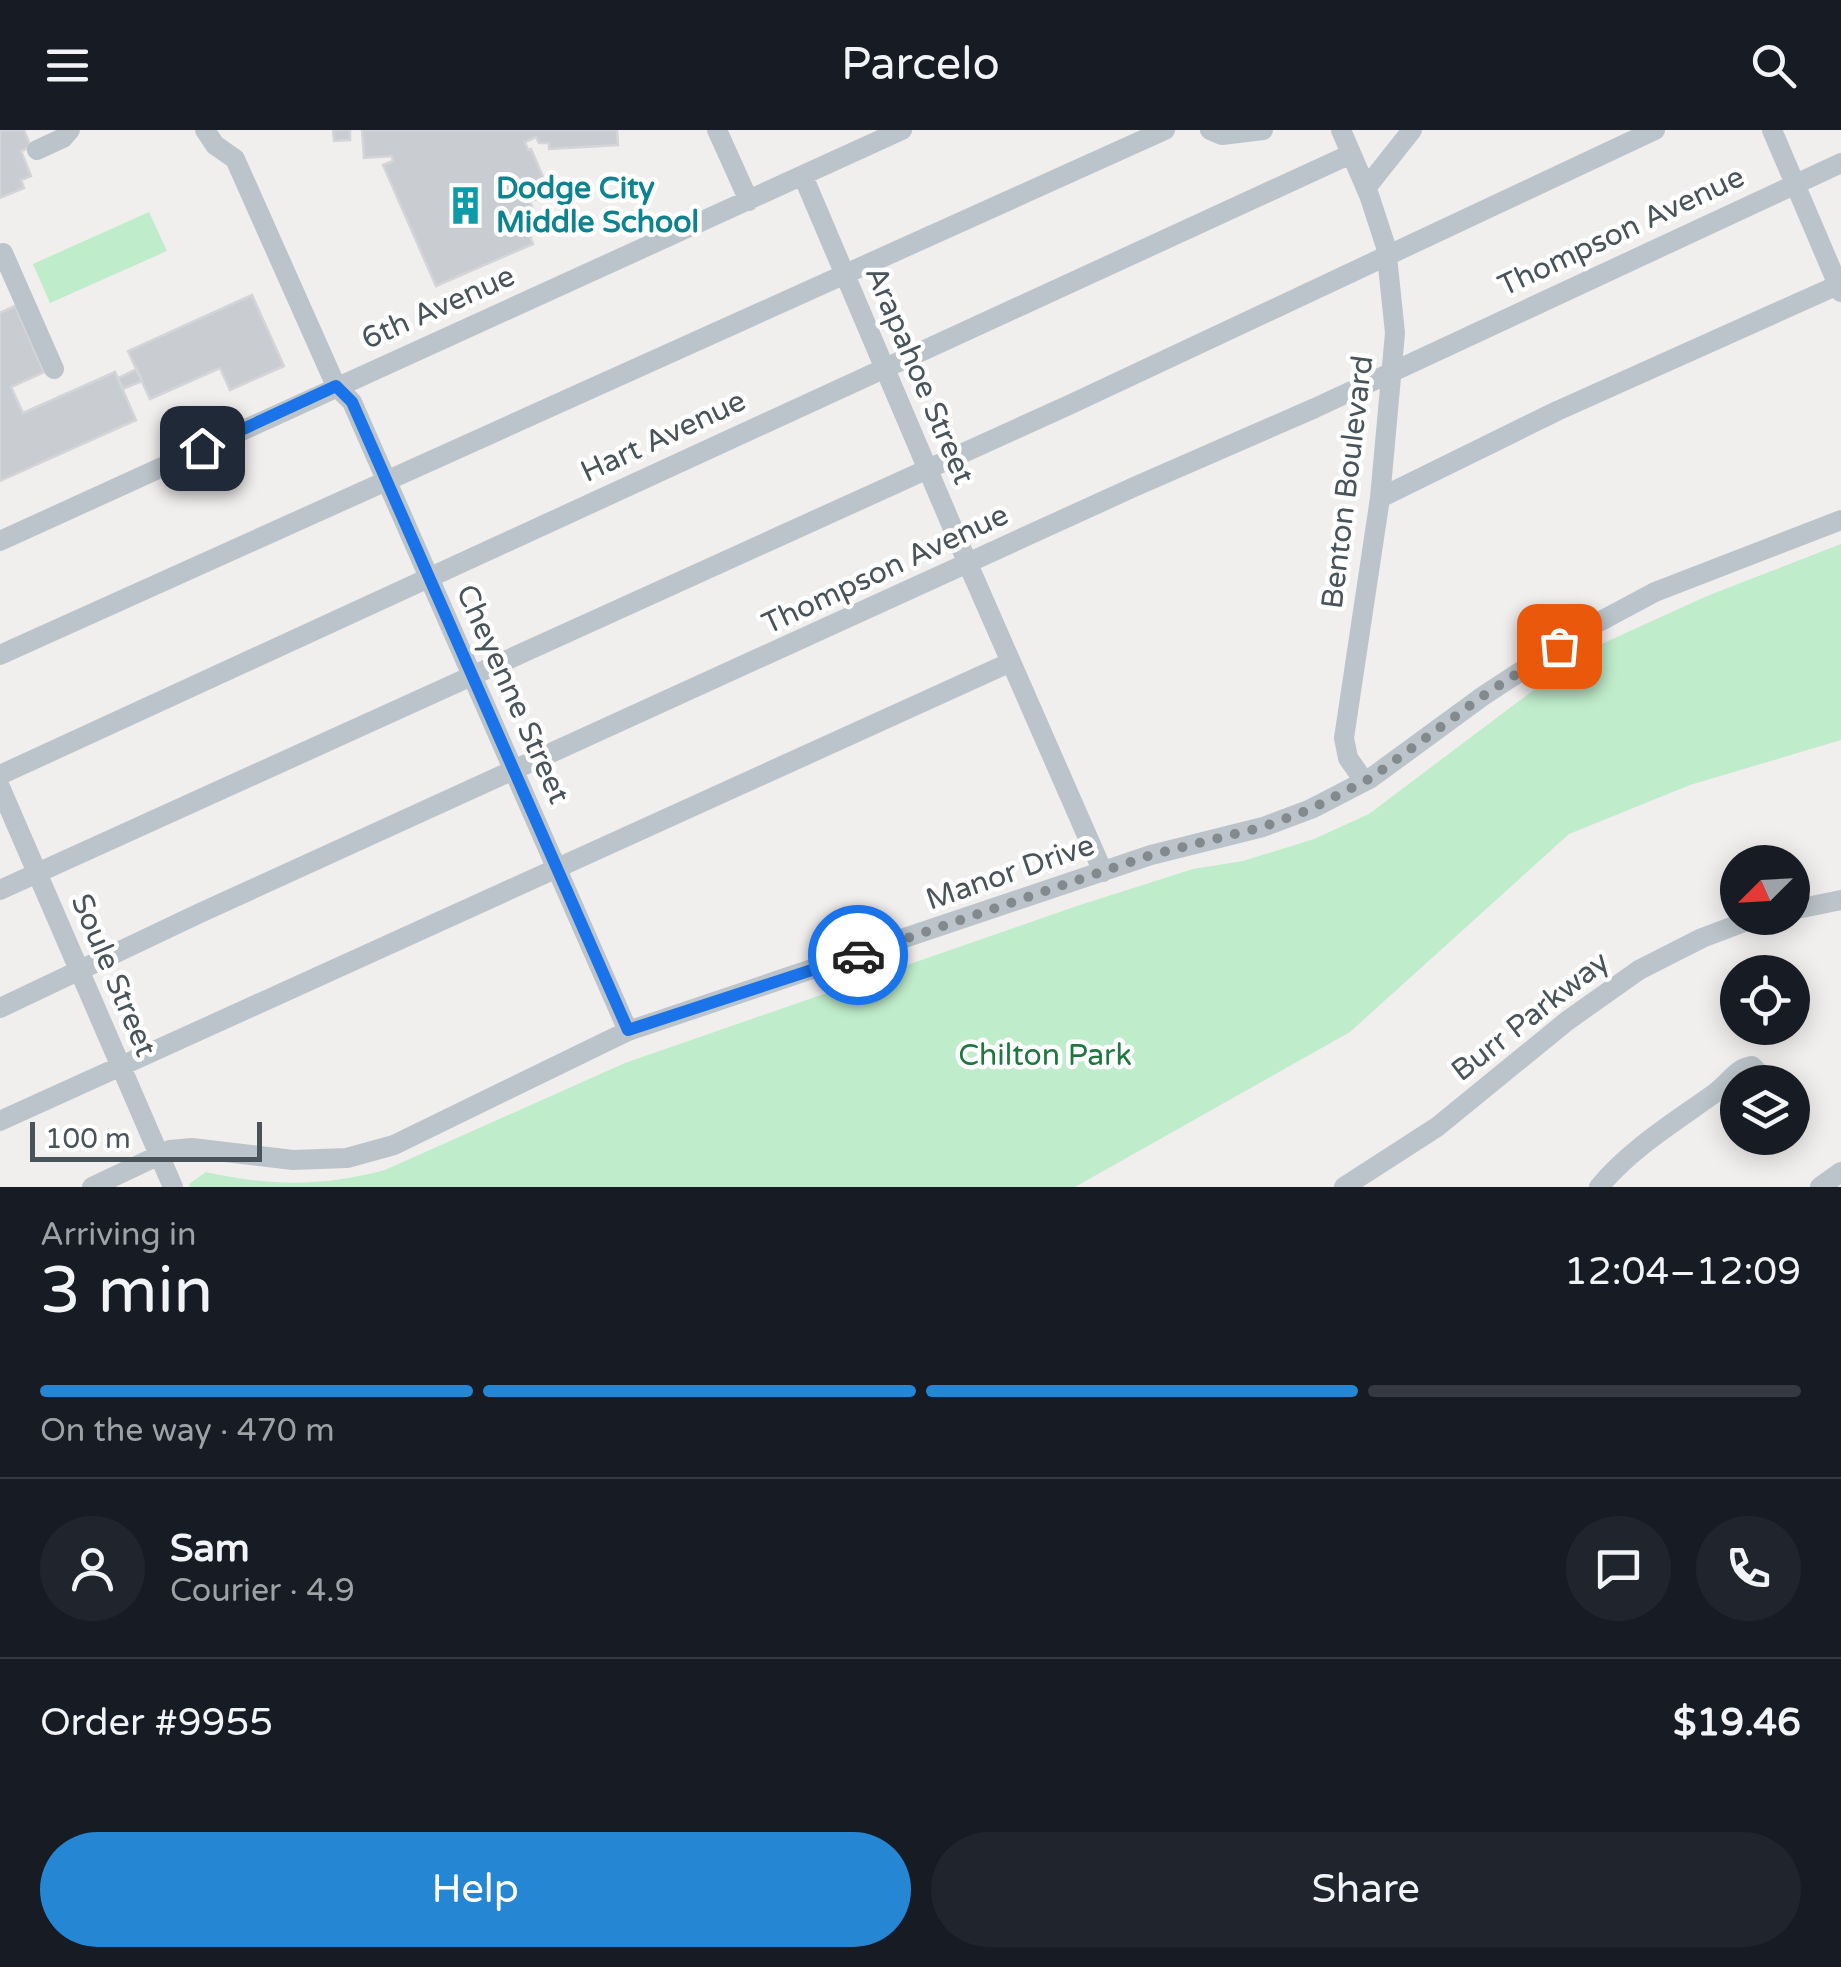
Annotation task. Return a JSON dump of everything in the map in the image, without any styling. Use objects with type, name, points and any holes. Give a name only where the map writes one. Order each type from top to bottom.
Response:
[{"type":"street","points":[[37,150],[63,138],[70,130]]},
{"type":"street","name":"Cheyenne Street","points":[[205,130],[216,146],[235,159],[336,386],[352,402],[628,1030]]},
{"type":"street","points":[[717,130],[748,201]]},
{"type":"street","name":"6th Avenue","points":[[0,541],[902,130]]},
{"type":"street","points":[[0,655],[1165,130]]},
{"type":"street","points":[[1210,130],[1238,135],[1263,130]]},
{"type":"street","name":"Benton Boulevard","points":[[1340,130],[1366,188],[1387,257],[1395,333],[1380,498],[1344,738],[1348,758],[1364,781]]},
{"type":"street","points":[[1366,188],[1412,130]]},
{"type":"street","points":[[0,890],[927,469],[1656,130]]},
{"type":"street","points":[[1380,498],[1557,411],[1840,289],[1772,130]]},
{"type":"street","name":"Hart Avenue","points":[[0,775],[1351,154]]},
{"type":"street","name":"Thompson Avenue","points":[[0,1008],[1841,163]]},
{"type":"street","name":"Arapahoe Street","points":[[804,176],[1103,872]]},
{"type":"street","points":[[0,254],[3,253],[54,369]]},
{"type":"street","name":"Manor Drive","points":[[92,1187],[170,1150],[192,1148],[292,1160],[347,1158],[394,1145],[628,1030],[1151,855],[1263,827],[1311,809],[1364,781],[1584,630],[1655,592],[1841,520]]},
{"type":"street","points":[[0,1121],[1011,662]]},
{"type":"street","name":"Soule Street","points":[[0,787],[173,1187]]},
{"type":"street","points":[[1810,906],[1841,900]]},
{"type":"street","name":"Burr Parkway","points":[[1351,1185],[1438,1127],[1568,1021],[1639,970],[1720,931]]},
{"type":"street","points":[[1600,1187],[1609,1175],[1680,1116],[1720,1093]]},
{"type":"street","points":[[1820,1187],[1841,1172]]},
{"type":"green space","points":[[149,212],[167,251],[50,303],[33,264]]},
{"type":"green space","name":"Chilton Park","points":[[1841,544],[1841,740],[1690,785],[1569,834],[1350,1032],[1075,1187],[190,1187],[206,1172],[296,1183],[385,1170],[625,1063],[1077,906],[1193,869],[1243,861],[1314,839],[1369,814],[1584,652],[1707,596]]},
{"type":"building","points":[[0,130],[24,130],[31,147],[21,151],[31,176],[21,180],[24,188],[0,198]]},
{"type":"building","points":[[333,130],[350,130],[350,140],[334,141]]},
{"type":"building","name":"Dodge City Middle School","points":[[362,130],[617,130],[618,145],[549,149],[549,143],[539,143],[536,137],[525,142],[550,193],[530,202],[533,209],[523,219],[533,244],[436,286],[383,165],[393,161],[392,156],[364,158]]},
{"type":"building","points":[[252,295],[284,366],[230,390],[220,368],[150,399],[128,351]]},
{"type":"building","points":[[15,306],[44,372],[11,387],[23,413],[115,372],[136,420],[0,481],[0,313]]},
{"type":"building","points":[[137,369],[142,381],[123,389],[118,378]]},
{"type":"way so far","points":[[858,955],[1151,855],[1263,827],[1311,809],[1371,778],[1559,646]]},
{"type":"place","name":"Dodge City Middle School","points":[[466,205]]},
{"type":"route","points":[[202,448],[336,386],[352,402],[628,1030],[858,955]]}]
